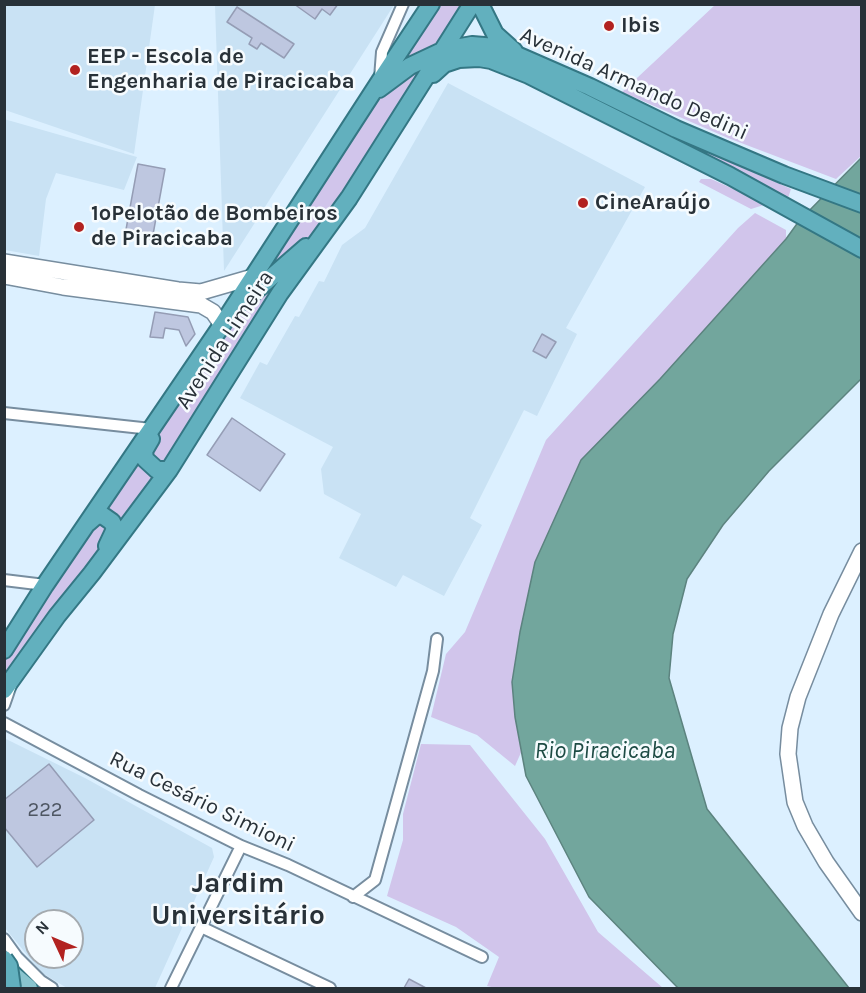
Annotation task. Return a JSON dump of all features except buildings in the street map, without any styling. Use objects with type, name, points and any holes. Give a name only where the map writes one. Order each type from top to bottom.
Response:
[{"type":"highway","name":"Avenida Limeira","points":[[4,650],[45,585],[177,394],[431,4]]},
{"type":"highway","name":"Avenida Limeira","points":[[9,683],[57,616],[169,470],[280,293],[377,156],[472,4]]},
{"type":"highway","points":[[480,4],[495,34],[519,56]]},
{"type":"highway","name":"Avenida Armando Dedini","points":[[369,98],[410,66],[444,50],[472,45],[496,47],[676,129],[784,175],[861,204]]},
{"type":"highway","name":"Avenida Armando Dedini","points":[[414,94],[444,64],[459,59],[491,60],[529,75],[597,108],[774,200],[861,249]]},
{"type":"highway","points":[[235,305],[246,301],[330,225]]},
{"type":"highway","points":[[169,470],[155,468],[145,459],[144,451],[177,394]]},
{"type":"highway","points":[[87,524],[96,516],[102,515],[112,522],[115,529],[92,573]]},
{"type":"highway","points":[[4,959],[9,966],[12,988]]},
{"type":"main road","points":[[4,262],[64,279],[201,304],[235,305]]},
{"type":"main road","points":[[4,276],[64,279],[201,292],[253,277]]},
{"type":"main road","points":[[201,304],[213,312],[222,325]]},
{"type":"main road","points":[[861,550],[831,614],[798,697],[790,728],[788,754],[795,802],[805,826],[826,862],[861,913]]},
{"type":"main road","points":[[4,967],[28,988]]},
{"type":"street","points":[[380,81],[382,52],[403,4]]},
{"type":"street","points":[[4,413],[152,429]]},
{"type":"street","points":[[4,580],[45,585]]},
{"type":"street","points":[[353,897],[375,880],[433,671],[437,639]]},
{"type":"street","points":[[4,705],[9,683]]},
{"type":"street","name":"Rua Cesário Simioni","points":[[4,723],[241,846],[288,865],[482,957]]},
{"type":"street","points":[[171,988],[241,846]]},
{"type":"street","points":[[201,927],[330,988]]},
{"type":"street","points":[[4,939],[17,957],[41,981],[52,988]]},
{"type":"shaded area","name":"EEP - Escola de Engenharia de Piracicaba","points":[[5,4],[155,5],[134,154],[5,110]]},
{"type":"shaded area","points":[[215,5],[394,5],[224,271]]},
{"type":"shaded area","points":[[431,5],[472,5],[259,329],[5,690],[5,650]]},
{"type":"shaded area","points":[[715,5],[861,5],[861,156],[836,179],[728,138],[622,92]]},
{"type":"shaded area","points":[[448,83],[645,187],[566,328],[577,334],[537,416],[524,410],[470,518],[482,525],[444,596],[403,575],[396,587],[339,558],[361,514],[324,494],[321,469],[333,447],[240,398],[260,362],[267,365],[295,316],[299,317],[319,281],[324,282],[342,245],[365,228]]},
{"type":"shaded area","points":[[623,111],[791,189],[788,198],[621,115]]},
{"type":"shaded area","points":[[4,119],[137,157],[124,190],[56,173],[46,199],[39,256],[5,250]]},
{"type":"shaded area","points":[[701,179],[711,179],[767,204],[751,209],[699,182]]},
{"type":"shaded area","points":[[755,213],[786,230],[786,239],[713,320],[515,766],[477,735],[431,717],[446,654],[465,632],[546,440],[738,228]]},
{"type":"shaded area","points":[[4,738],[85,778],[212,848],[214,857],[155,988],[67,988],[42,973],[39,969],[84,969],[84,909],[24,909],[24,951],[5,928]]},
{"type":"shaded area","points":[[421,744],[470,745],[545,839],[598,932],[663,988],[496,988],[487,986],[499,957],[456,927],[387,896],[403,840],[403,814]]},
{"type":"water","name":"Rio Piracicaba","points":[[861,158],[861,379],[769,471],[723,525],[687,579],[673,634],[669,678],[707,809],[849,988],[678,988],[589,897],[526,776],[515,717],[512,682],[535,562],[581,460],[660,379],[786,239],[799,221]]},
{"type":"place","name":"Ibis","points":[[609,26]]},
{"type":"place","name":"EEP - Escola de Engenharia de Piracicaba","points":[[75,70]]},
{"type":"place","name":"CineAraújo","points":[[583,203]]},
{"type":"place","name":"1ºPelotão de Bombeiros de Piracicaba","points":[[79,227]]},
{"type":"district","name":"Jardim Universitário","points":[[238,900]]}]
